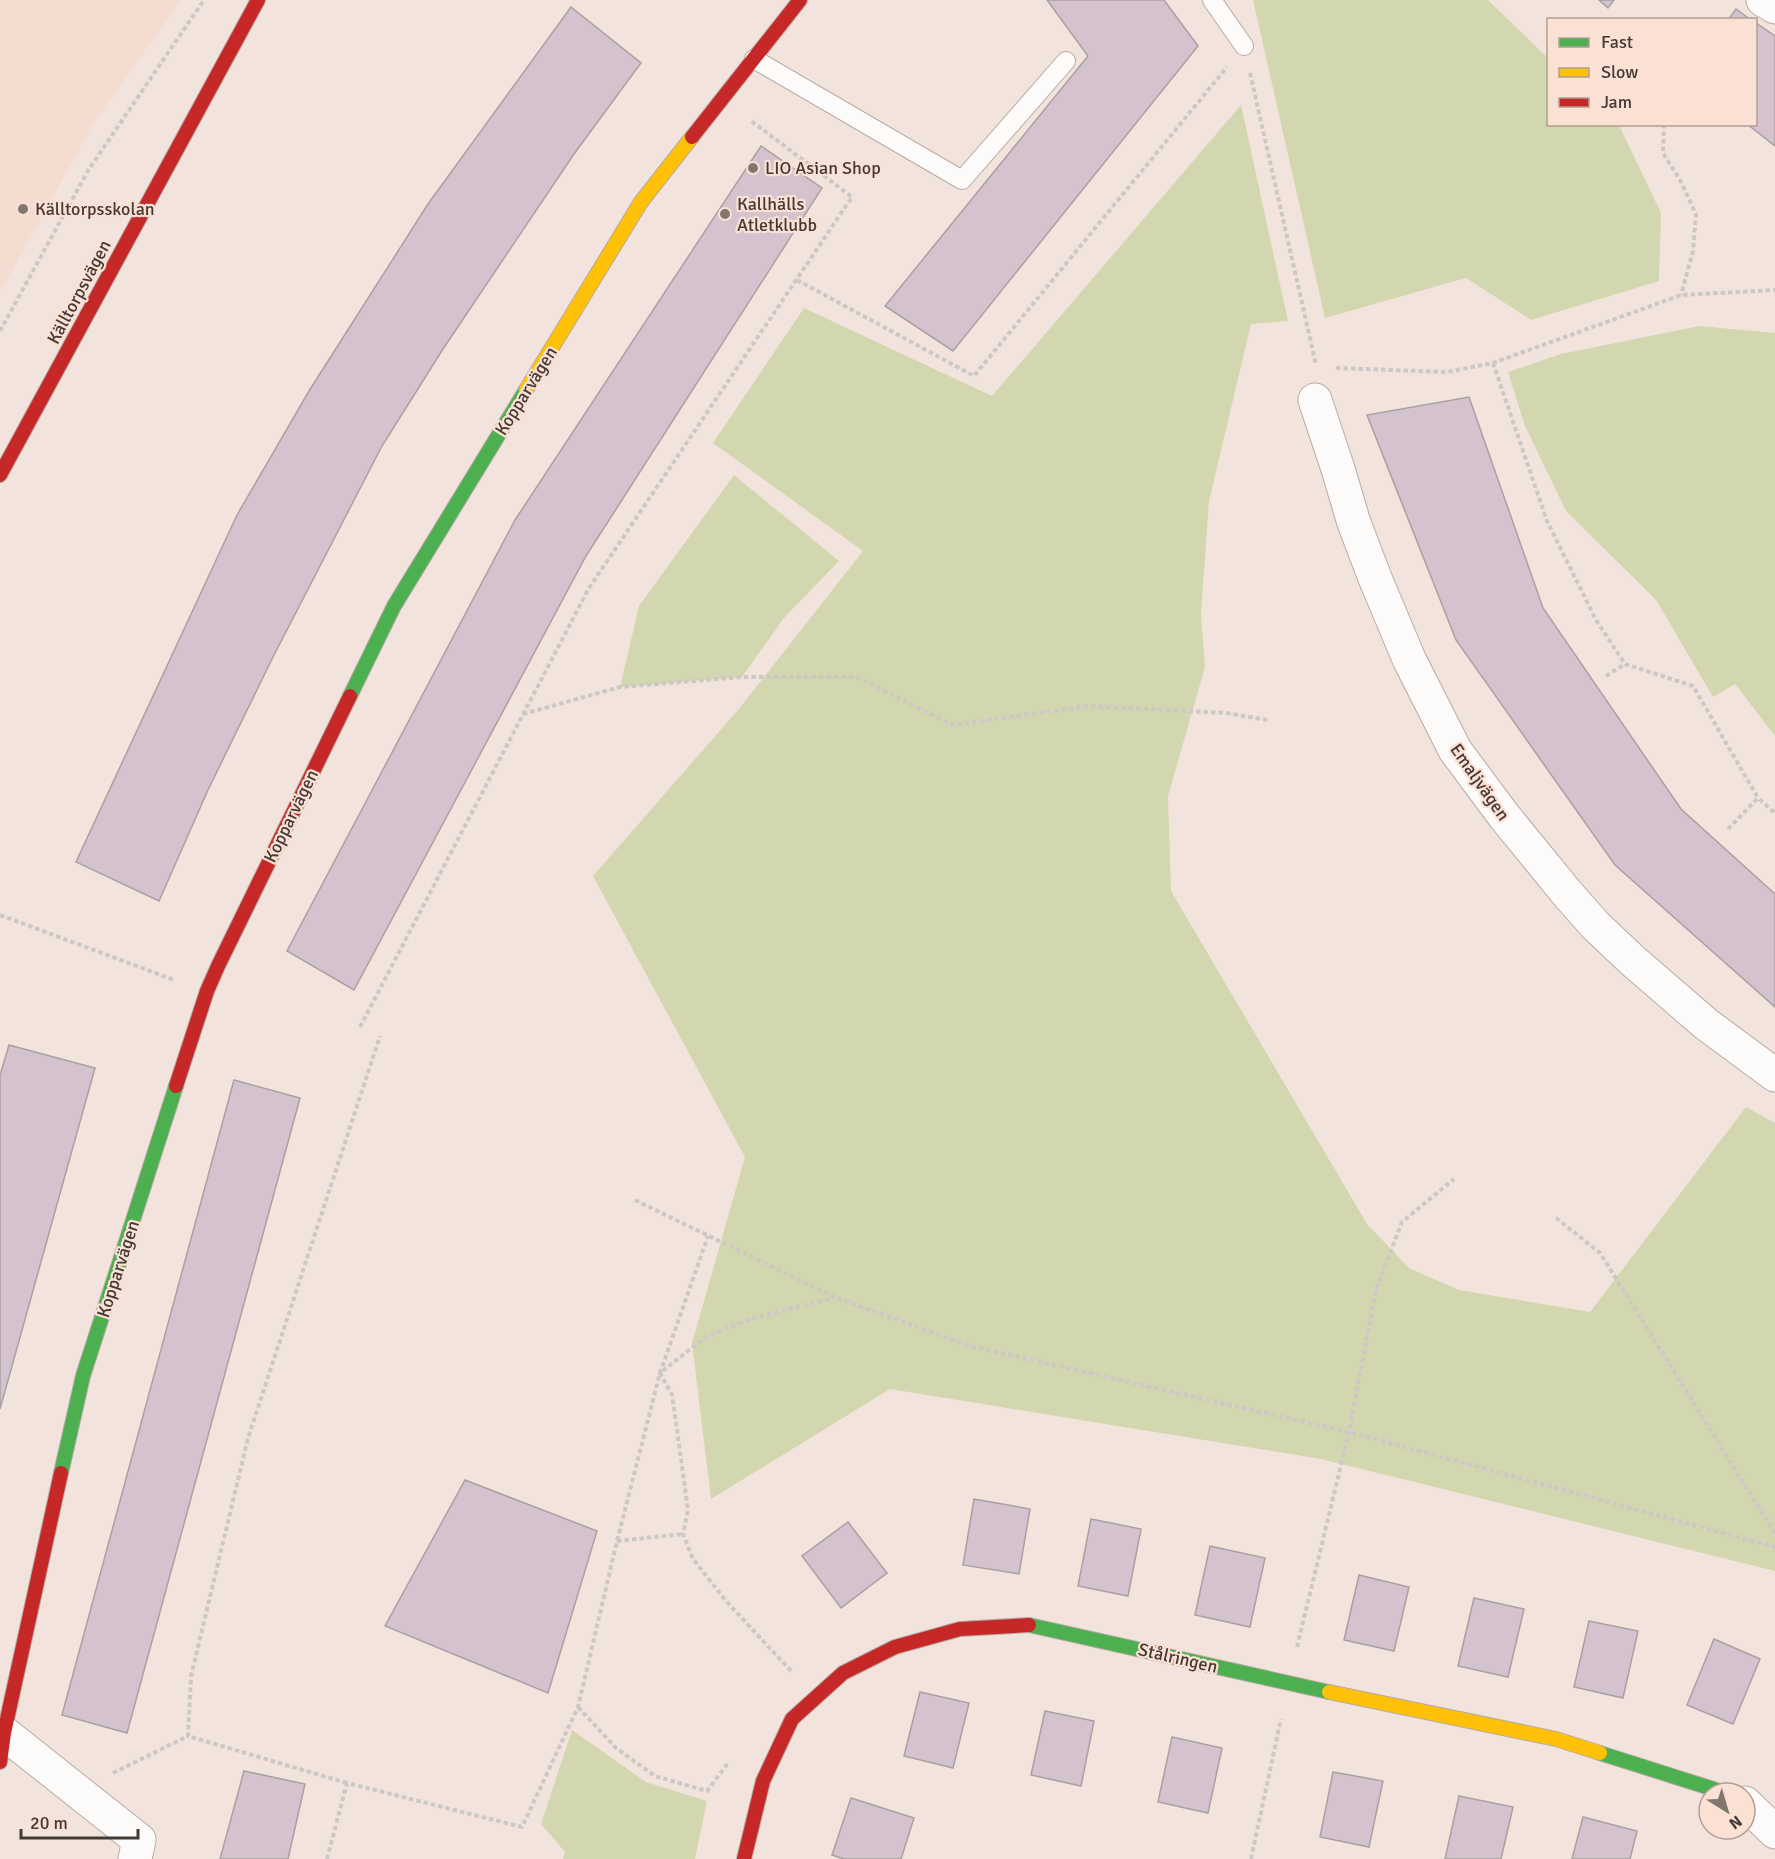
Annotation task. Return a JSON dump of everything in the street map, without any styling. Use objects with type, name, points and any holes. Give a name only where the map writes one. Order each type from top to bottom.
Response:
[{"type":"street","name":"Källtorpsvägen","points":[[0,475],[258,0]]},
{"type":"street","name":"Kopparvägen","points":[[135,1859],[140,1840],[77,1790],[2,1747],[83,1376],[207,991],[394,606],[641,202],[800,0]]},
{"type":"street","points":[[1763,0],[1775,8]]},
{"type":"street","name":"Emaljvägen","points":[[1315,400],[1354,523],[1375,578],[1408,659],[1455,750],[1504,816],[1595,925],[1706,1024],[1775,1075]]},
{"type":"street","name":"Stålringen","points":[[744,1859],[764,1781],[792,1719],[843,1673],[895,1647],[960,1629],[1026,1624],[1288,1683],[1556,1739],[1697,1784]]},
{"type":"street","points":[[1757,1815],[1775,1832]]},
{"type":"lane","points":[[1212,0],[1244,46]]},
{"type":"lane","points":[[754,59],[962,180],[1066,61]]},
{"type":"path","points":[[0,331],[89,169],[204,0]]},
{"type":"path","points":[[796,280],[974,376],[1244,46]]},
{"type":"path","points":[[1244,46],[1316,368]]},
{"type":"path","points":[[360,1027],[589,588],[852,197],[722,99]]},
{"type":"path","points":[[1664,126],[1663,153],[1680,180],[1696,214],[1693,251],[1681,295]]},
{"type":"path","points":[[1328,368],[1447,372],[1493,363],[1681,295],[1775,290]]},
{"type":"path","points":[[1493,363],[1547,521],[1596,620],[1625,664],[1693,686],[1758,798],[1775,813]]},
{"type":"path","points":[[1606,676],[1625,664]]},
{"type":"path","points":[[523,714],[620,687],[742,677],[856,677],[952,725],[1088,706],[1226,713],[1268,720]]},
{"type":"path","points":[[1728,830],[1758,798]]},
{"type":"path","points":[[0,915],[125,963],[207,991]]},
{"type":"path","points":[[188,1736],[191,1676],[248,1438],[380,1036]]},
{"type":"path","points":[[1251,1859],[1288,1683],[1349,1432],[1376,1290],[1402,1222],[1454,1179]]},
{"type":"path","points":[[635,1200],[834,1298],[970,1346],[1349,1432],[1775,1548]]},
{"type":"path","points":[[1556,1218],[1600,1253],[1775,1533]]},
{"type":"path","points":[[77,1790],[188,1736],[347,1783],[522,1827],[578,1707],[660,1373],[708,1236]]},
{"type":"path","points":[[660,1373],[707,1336],[753,1318],[834,1298]]},
{"type":"path","points":[[660,1373],[672,1395],[688,1510],[683,1534],[693,1559],[815,1698]]},
{"type":"path","points":[[617,1541],[683,1534]]},
{"type":"path","points":[[578,1707],[616,1748],[655,1776],[707,1791],[735,1755]]},
{"type":"path","points":[[327,1859],[347,1783]]},
{"type":"shaded area","name":"Källtorpsskolan","points":[[0,0],[181,0],[93,124],[0,293]]},
{"type":"green space","points":[[1253,0],[1488,0],[1547,57],[1547,126],[1619,126],[1661,213],[1659,281],[1531,320],[1466,278],[1325,318]]},
{"type":"green space","points":[[1241,105],[1288,321],[1251,324],[1209,501],[1201,614],[1205,667],[1168,796],[1171,891],[1367,1224],[1409,1268],[1459,1290],[1590,1312],[1746,1107],[1775,1123],[1775,1571],[1321,1459],[890,1389],[711,1499],[692,1343],[745,1157],[593,876],[738,710],[863,551],[713,443],[804,308],[992,396]]},
{"type":"green space","points":[[1699,326],[1775,333],[1775,736],[1735,684],[1713,697],[1656,600],[1566,511],[1525,426],[1508,372],[1561,354]]},
{"type":"green space","points":[[734,475],[839,561],[784,618],[742,677],[620,687],[639,606]]},
{"type":"green space","points":[[572,1730],[646,1782],[707,1801],[695,1859],[563,1859],[565,1852],[541,1824]]},
{"type":"building","points":[[1047,0],[1164,0],[1198,46],[953,351],[885,306],[1088,56]]},
{"type":"building","points":[[1599,0],[1614,0],[1608,8]]},
{"type":"building","points":[[571,7],[641,63],[574,154],[443,349],[382,446],[274,655],[208,790],[159,901],[76,862],[237,515],[309,391],[428,204]]},
{"type":"building","points":[[1736,9],[1748,18],[1729,18]]},
{"type":"building","points":[[1757,24],[1775,36],[1775,146],[1750,126],[1757,126]]},
{"type":"building","points":[[761,146],[822,188],[586,556],[354,990],[287,951],[515,520]]},
{"type":"building","points":[[1469,397],[1543,608],[1681,809],[1775,894],[1775,1007],[1615,865],[1456,640],[1367,415]]},
{"type":"building","points":[[9,1045],[95,1068],[0,1409],[0,1075]]},
{"type":"building","points":[[234,1080],[300,1098],[127,1733],[62,1715]]},
{"type":"building","points":[[465,1480],[597,1531],[548,1693],[385,1626]]},
{"type":"building","points":[[974,1499],[1030,1509],[1019,1574],[963,1565]]},
{"type":"building","points":[[1091,1519],[1141,1529],[1128,1596],[1078,1586]]},
{"type":"building","points":[[848,1522],[887,1573],[841,1608],[802,1556]]},
{"type":"building","points":[[1210,1546],[1265,1558],[1250,1627],[1195,1615]]},
{"type":"building","points":[[1359,1575],[1409,1587],[1394,1651],[1344,1640]]},
{"type":"building","points":[[1474,1598],[1524,1609],[1508,1677],[1458,1666]]},
{"type":"building","points":[[1589,1621],[1638,1631],[1623,1698],[1574,1687]]},
{"type":"building","points":[[1714,1639],[1760,1659],[1733,1724],[1687,1705]]},
{"type":"building","points":[[920,1692],[969,1703],[953,1768],[904,1756]]},
{"type":"building","points":[[1045,1711],[1094,1721],[1081,1786],[1031,1775]]},
{"type":"building","points":[[1172,1737],[1222,1748],[1208,1813],[1158,1802]]},
{"type":"building","points":[[244,1771],[305,1784],[288,1859],[220,1859]]},
{"type":"building","points":[[1333,1772],[1383,1781],[1369,1847],[1320,1837]]},
{"type":"building","points":[[1459,1796],[1513,1807],[1501,1859],[1445,1859]]},
{"type":"building","points":[[851,1798],[914,1818],[901,1859],[844,1859],[832,1855]]},
{"type":"building","points":[[1583,1817],[1637,1831],[1630,1859],[1572,1859]]},
{"type":"traffic: fast","points":[[350,696],[394,606],[526,390]]},
{"type":"traffic: fast","points":[[61,1473],[83,1376],[176,1086]]},
{"type":"traffic: fast","points":[[1029,1625],[1329,1692]]},
{"type":"traffic: fast","points":[[1600,1753],[1697,1784]]},
{"type":"traffic: slow","points":[[526,390],[641,202],[692,137]]},
{"type":"traffic: slow","points":[[1329,1692],[1556,1739],[1600,1753]]},
{"type":"traffic: jam","points":[[0,475],[258,0]]},
{"type":"traffic: jam","points":[[692,137],[800,0]]},
{"type":"traffic: jam","points":[[176,1086],[207,991],[218,966],[350,696]]},
{"type":"traffic: jam","points":[[0,1762],[4,1733],[61,1473]]},
{"type":"traffic: jam","points":[[744,1859],[763,1781],[792,1719],[843,1673],[895,1647],[960,1629],[1029,1625]]},
{"type":"place","name":"LIO Asian Shop","points":[[753,168]]},
{"type":"place","name":"Källtorpsskolan","points":[[23,209]]},
{"type":"place","name":"Kallhälls Atletklubb","points":[[725,214]]}]
